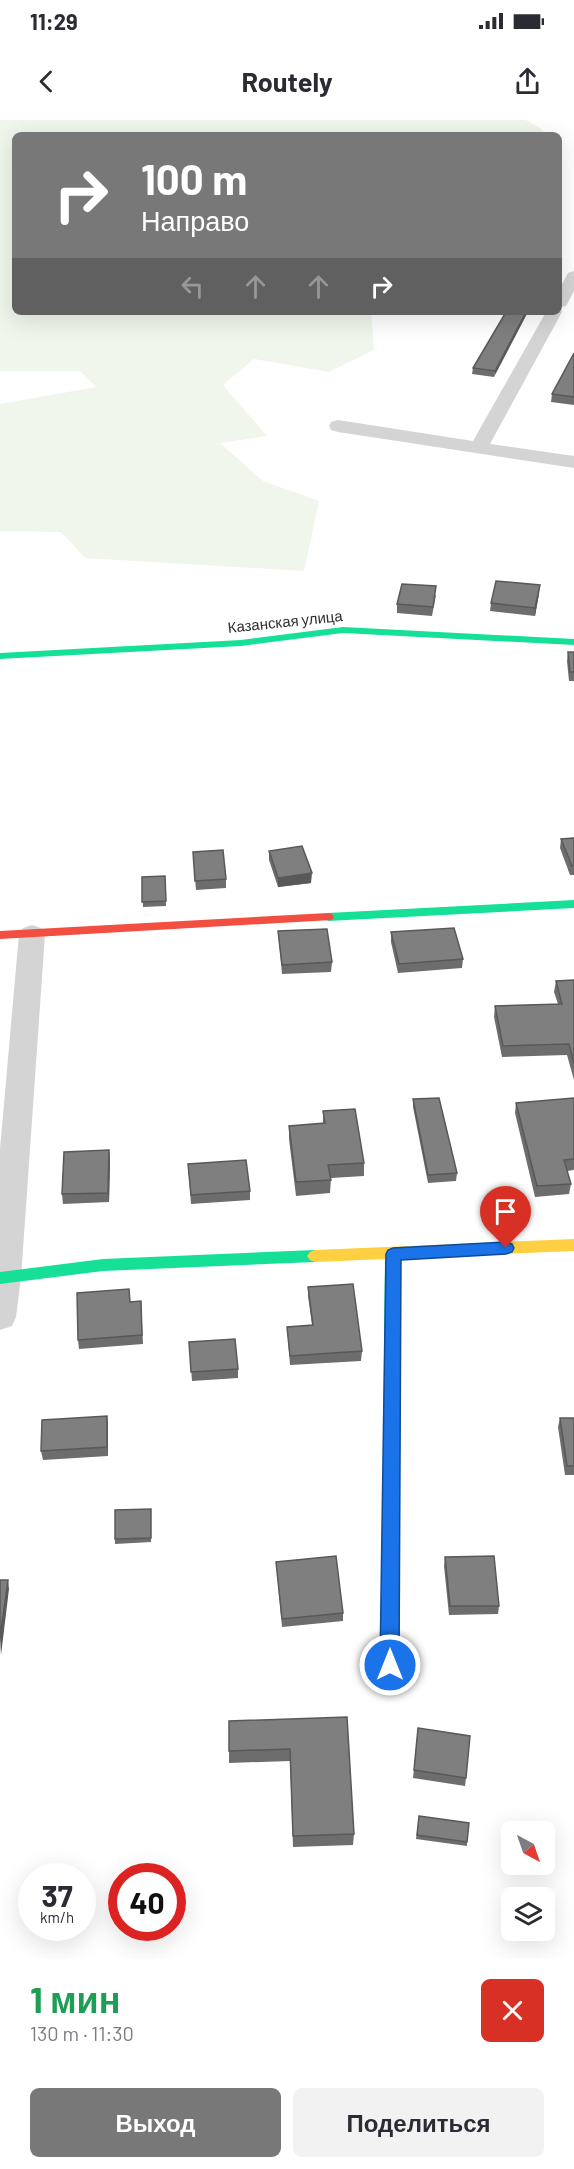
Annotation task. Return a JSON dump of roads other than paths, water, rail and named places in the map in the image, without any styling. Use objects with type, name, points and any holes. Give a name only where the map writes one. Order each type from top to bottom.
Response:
[{"type":"street","points":[[562,298],[574,276]]},
{"type":"street","points":[[479,447],[552,315]]},
{"type":"street","points":[[338,426],[574,462]]},
{"type":"street","name":"Казанская улица","points":[[0,656],[241,643],[344,630],[574,642]]},
{"type":"street","points":[[0,935],[574,904]]},
{"type":"street","points":[[0,1317],[32,934]]},
{"type":"street","points":[[3,1278],[103,1265],[574,1245]]},
{"type":"street","points":[[390,1665],[393,1254]]}]
